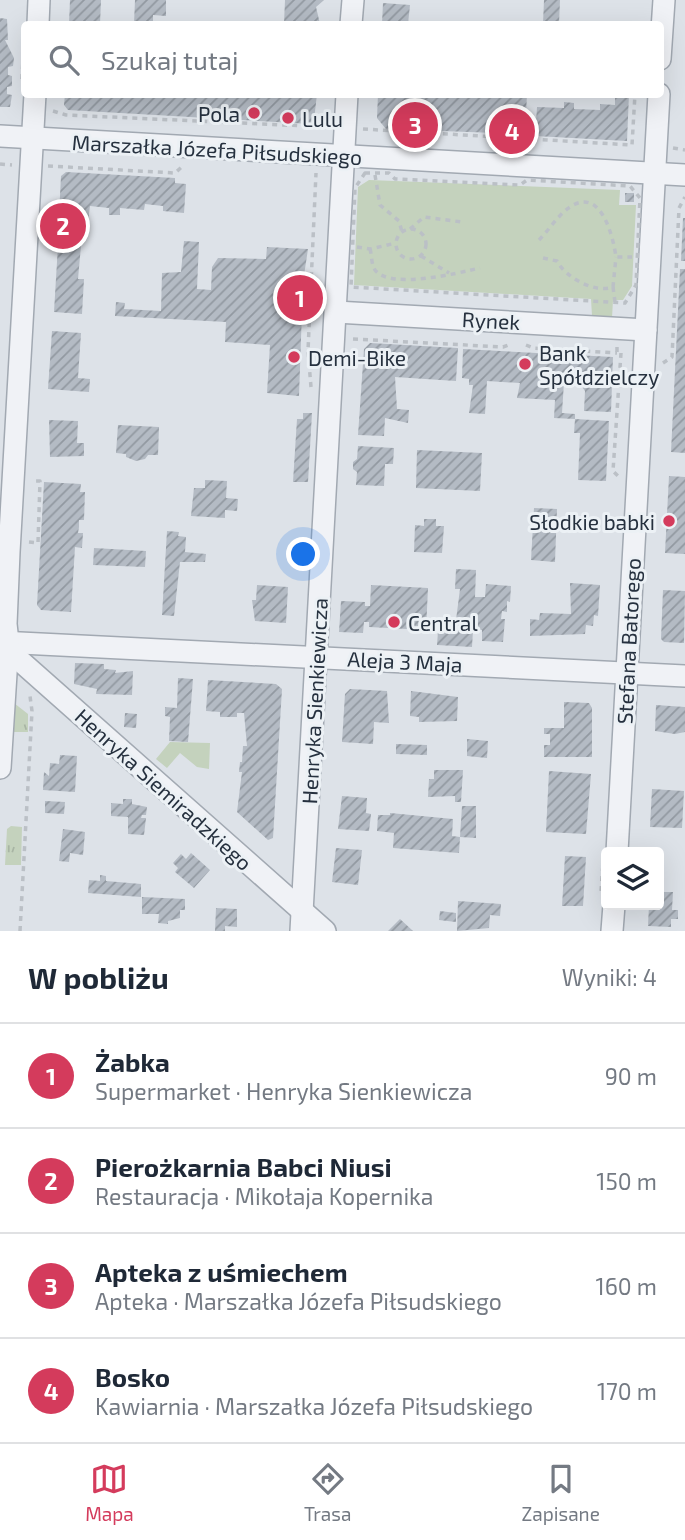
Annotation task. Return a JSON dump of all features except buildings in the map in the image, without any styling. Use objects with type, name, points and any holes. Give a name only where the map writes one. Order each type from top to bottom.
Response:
[{"type":"street","points":[[38,21],[39,0]]},
{"type":"street","points":[[351,21],[352,0]]},
{"type":"street","points":[[663,21],[664,0]]},
{"type":"street","name":"Henryka Sienkiewicza","points":[[301,921],[348,98]]},
{"type":"street","name":"Stefana Batorego","points":[[611,847],[626,673],[659,98]]},
{"type":"street","points":[[0,768],[4,642],[33,139],[42,102]]},
{"type":"street","name":"Marszałka Józefa Piłsudskiego","points":[[0,136],[685,175]]},
{"type":"street","name":"Rynek","points":[[335,312],[646,330]]},
{"type":"street","name":"Aleja 3 Maja","points":[[4,642],[685,676]]},
{"type":"street","name":"Henryka Siemiradzkiego","points":[[4,642],[18,659],[301,921],[325,931]]},
{"type":"street","points":[[608,910],[612,931]]},
{"type":"path","points":[[359,129],[632,145],[635,98]]},
{"type":"path","points":[[42,102],[62,114],[332,127]]},
{"type":"path","points":[[43,166],[175,173],[190,160]]},
{"type":"path","points":[[314,168],[317,176],[309,382],[317,396]]},
{"type":"path","points":[[365,173],[376,173],[389,173],[395,178],[520,185],[527,180],[630,186],[640,198],[636,285],[625,303],[351,287],[357,182],[365,173]]},
{"type":"path","points":[[353,246],[370,249],[396,243],[402,232],[400,221],[380,205],[374,178],[376,173]]},
{"type":"path","points":[[660,366],[672,357],[679,208],[685,197]]},
{"type":"path","points":[[539,240],[566,209],[582,201],[589,202],[604,216],[612,232],[616,257],[613,287],[615,302]]},
{"type":"path","points":[[402,232],[410,229],[424,216],[462,222]]},
{"type":"path","points":[[410,229],[424,236],[427,243],[421,256]]},
{"type":"path","points":[[396,243],[401,256],[409,259],[421,256],[449,272]]},
{"type":"path","points":[[370,249],[373,267],[384,277],[430,279],[449,272],[480,268]]},
{"type":"path","points":[[616,257],[637,257]]},
{"type":"path","points":[[543,258],[557,261],[561,269],[582,283],[606,290],[613,287]]},
{"type":"path","points":[[346,344],[355,339],[503,347],[507,344],[528,345],[533,348],[621,353],[613,471],[624,483]]},
{"type":"path","points":[[23,542],[38,543],[40,481],[26,481]]},
{"type":"path","points":[[20,931],[32,711],[30,694]]},
{"type":"green space","points":[[369,180],[620,190],[619,205],[636,205],[632,286],[623,300],[613,300],[612,318],[592,316],[591,299],[354,285],[358,187]]},
{"type":"green space","points":[[14,703],[28,714],[28,732],[13,732]]},
{"type":"green space","points":[[170,742],[210,743],[209,769],[197,767],[180,753],[167,768],[156,759]]},
{"type":"green space","points":[[11,826],[22,827],[21,865],[5,865],[7,829]]},
{"type":"place","name":"Pola","points":[[254,113]]},
{"type":"place","name":"Lulu","points":[[288,118]]},
{"type":"place","name":"Apteka z uśmiechem","points":[[415,125]]},
{"type":"place","name":"Bosko","points":[[512,131]]},
{"type":"place","name":"Pierożkarnia Babci Niusi","points":[[63,226]]},
{"type":"place","name":"Żabka","points":[[300,298]]},
{"type":"place","name":"Demi-Bike","points":[[294,357]]},
{"type":"place","name":"Bank Spółdzielczy","points":[[525,364]]},
{"type":"place","name":"Słodkie babki","points":[[669,521]]},
{"type":"place","name":"Central","points":[[394,622]]}]
